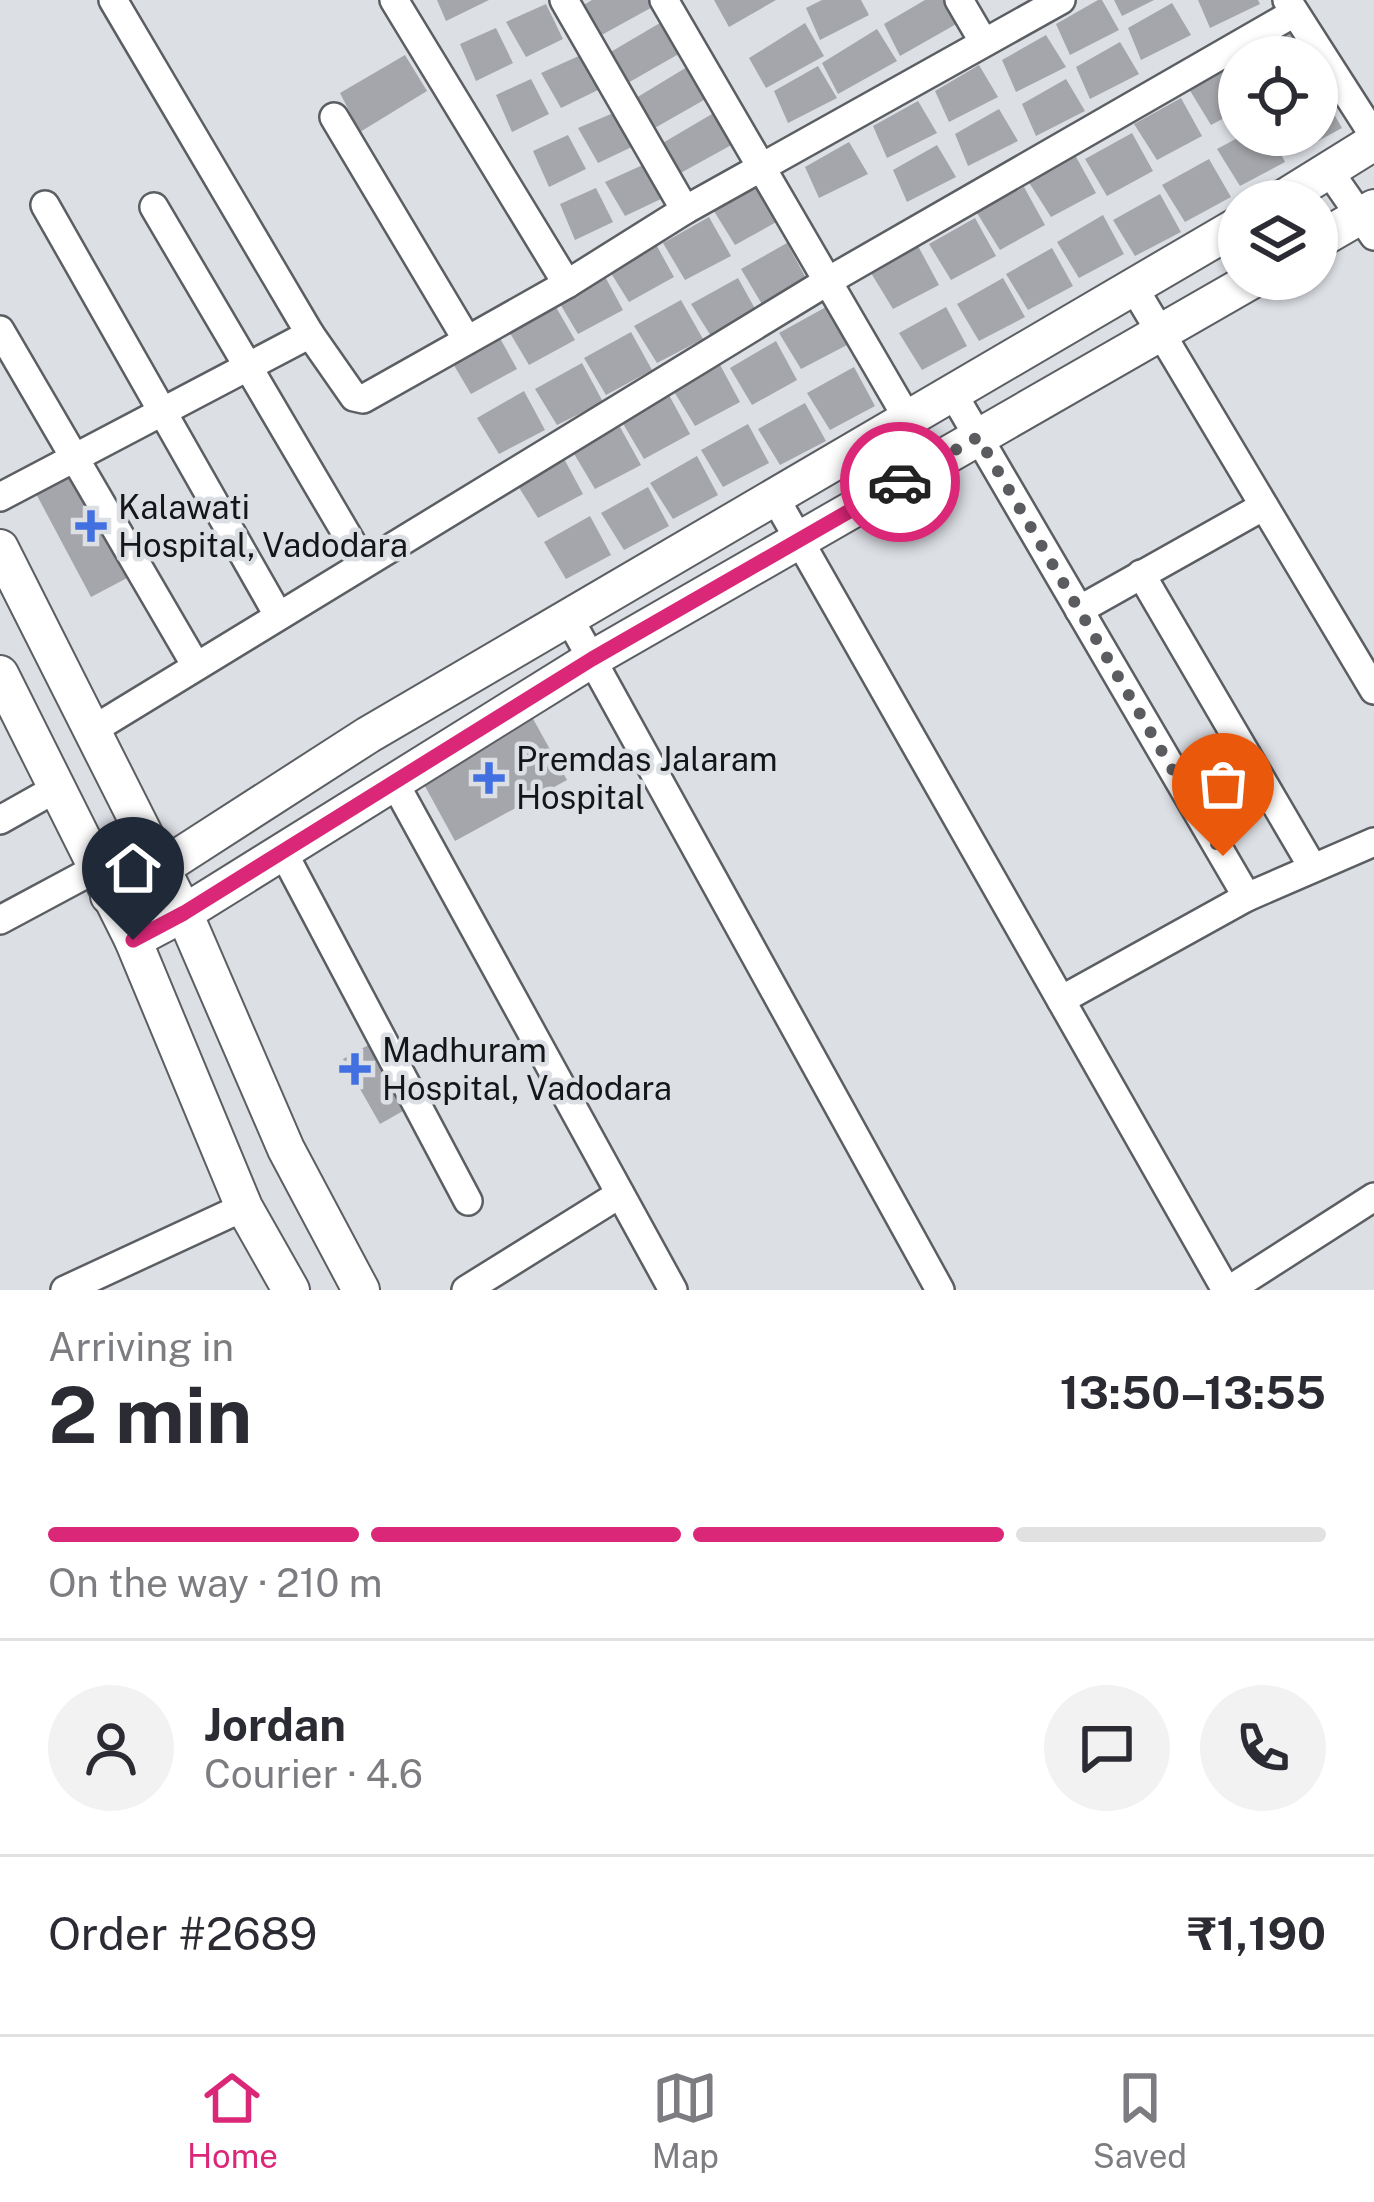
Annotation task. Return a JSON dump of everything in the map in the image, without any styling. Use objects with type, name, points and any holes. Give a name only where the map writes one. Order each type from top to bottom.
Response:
[{"type":"street","points":[[113,0],[310,334],[354,397],[363,399],[685,210],[1061,0]]},
{"type":"street","points":[[394,0],[566,284]]},
{"type":"street","points":[[563,0],[685,210]]},
{"type":"street","points":[[664,0],[909,421]]},
{"type":"street","points":[[959,0],[983,41]]},
{"type":"street","points":[[91,731],[828,281],[1291,6],[1374,139],[1315,180]]},
{"type":"street","points":[[334,117],[467,340]]},
{"type":"street","points":[[1330,171],[1370,220],[1338,233]]},
{"type":"street","points":[[45,206],[278,615]]},
{"type":"street","points":[[154,207],[363,562]]},
{"type":"street","points":[[0,920],[103,882],[160,869],[368,735],[1218,238]]},
{"type":"street","points":[[1134,288],[1374,690]]},
{"type":"street","points":[[133,940],[184,913],[592,659],[1218,300]]},
{"type":"street","points":[[0,330],[196,666]]},
{"type":"street","points":[[0,497],[310,334]]},
{"type":"street","points":[[952,392],[1247,897]]},
{"type":"street","points":[[774,496],[1227,1290],[1374,1197]]},
{"type":"street","points":[[1079,610],[1264,506]]},
{"type":"street","points":[[0,548],[184,913],[286,1149],[361,1290]]},
{"type":"street","points":[[1141,574],[1313,868]]},
{"type":"street","points":[[569,617],[940,1290]]},
{"type":"street","points":[[0,674],[133,940],[244,1208],[291,1290]]},
{"type":"street","points":[[393,780],[673,1290]]},
{"type":"street","points":[[0,820],[57,788]]},
{"type":"street","points":[[1061,1000],[1247,897],[1374,842]]},
{"type":"street","points":[[283,852],[468,1201]]},
{"type":"street","points":[[466,1290],[620,1194]]},
{"type":"street","points":[[65,1290],[244,1208]]},
{"type":"building","points":[[437,0],[489,0],[446,21]]},
{"type":"building","points":[[592,0],[653,0],[656,5],[598,37],[582,6]]},
{"type":"building","points":[[714,0],[776,0],[729,27]]},
{"type":"building","points":[[822,0],[861,0],[869,15],[820,40],[806,8]]},
{"type":"building","points":[[925,0],[945,0],[958,23],[900,56],[884,24]]},
{"type":"building","points":[[1098,0],[1119,30],[1070,55],[1056,24]]},
{"type":"building","points":[[1114,0],[1154,0],[1122,16]]},
{"type":"building","points":[[1198,0],[1258,0],[1260,4],[1210,28]]},
{"type":"building","points":[[1172,3],[1191,35],[1141,60],[1128,28]]},
{"type":"building","points":[[546,4],[563,39],[526,57],[506,22]]},
{"type":"building","points":[[665,20],[684,51],[626,84],[609,53]]},
{"type":"building","points":[[805,23],[824,56],[766,88],[749,58]]},
{"type":"building","points":[[496,28],[513,63],[476,81],[460,44]]},
{"type":"building","points":[[877,29],[897,61],[838,94],[822,63]]},
{"type":"building","points":[[1046,35],[1066,67],[1016,92],[1002,60]]},
{"type":"building","points":[[1120,42],[1139,74],[1090,99],[1076,67]]},
{"type":"building","points":[[405,55],[427,91],[360,132],[340,93]]},
{"type":"building","points":[[581,55],[598,90],[561,108],[541,73]]},
{"type":"building","points":[[692,64],[711,96],[653,129],[636,98]]},
{"type":"building","points":[[979,65],[998,97],[949,122],[935,91]]},
{"type":"building","points":[[818,66],[837,98],[788,123],[774,91]]},
{"type":"building","points":[[1218,72],[1218,121],[1211,125],[1189,89]]},
{"type":"building","points":[[531,79],[549,114],[512,132],[496,95]]},
{"type":"building","points":[[1066,79],[1085,111],[1036,136],[1022,104]]},
{"type":"building","points":[[1181,98],[1202,136],[1157,160],[1134,124]]},
{"type":"building","points":[[918,101],[937,133],[887,158],[873,126]]},
{"type":"building","points":[[999,109],[1018,141],[968,166],[955,134]]},
{"type":"building","points":[[618,111],[636,145],[598,163],[578,128]]},
{"type":"building","points":[[717,111],[735,143],[677,175],[661,144]]},
{"type":"building","points":[[1132,133],[1153,171],[1107,196],[1085,159]]},
{"type":"building","points":[[568,135],[586,169],[549,187],[533,151]]},
{"type":"building","points":[[849,142],[868,174],[819,198],[805,167]]},
{"type":"building","points":[[937,145],[956,177],[907,202],[893,170]]},
{"type":"building","points":[[1075,155],[1096,193],[1051,217],[1028,181]]},
{"type":"building","points":[[1221,156],[1282,156],[1285,162],[1251,180],[1236,180]]},
{"type":"building","points":[[1209,159],[1221,180],[1218,204],[1185,222],[1162,185]]},
{"type":"building","points":[[645,164],[663,198],[625,216],[605,182]]},
{"type":"building","points":[[759,182],[780,220],[735,245],[712,208]]},
{"type":"building","points":[[1024,187],[1045,225],[1000,250],[977,213]]},
{"type":"building","points":[[596,188],[613,222],[575,240],[560,204]]},
{"type":"building","points":[[1160,194],[1181,232],[1135,256],[1113,220]]},
{"type":"building","points":[[1103,215],[1124,254],[1079,278],[1057,242]]},
{"type":"building","points":[[709,217],[731,256],[685,280],[663,243]]},
{"type":"building","points":[[975,218],[996,256],[951,280],[929,244]]},
{"type":"building","points":[[653,239],[674,277],[629,302],[606,265]]},
{"type":"building","points":[[787,243],[808,282],[763,306],[741,269]]},
{"type":"building","points":[[918,246],[939,285],[893,309],[871,273]]},
{"type":"building","points":[[1052,248],[1073,286],[1028,310],[1006,274]]},
{"type":"building","points":[[602,271],[623,310],[578,334],[556,297]]},
{"type":"building","points":[[738,278],[759,316],[714,341],[691,304]]},
{"type":"building","points":[[1003,278],[1025,317],[979,341],[957,304]]},
{"type":"building","points":[[681,300],[703,339],[657,363],[634,326]]},
{"type":"building","points":[[553,302],[575,340],[529,365],[507,328]]},
{"type":"building","points":[[826,307],[847,345],[801,369],[779,333]]},
{"type":"building","points":[[946,307],[967,346],[922,370],[899,333]]},
{"type":"building","points":[[496,331],[517,369],[471,394],[449,357]]},
{"type":"building","points":[[631,332],[652,370],[606,395],[584,358]]},
{"type":"building","points":[[776,341],[797,380],[752,405],[730,368]]},
{"type":"building","points":[[582,363],[603,402],[557,425],[535,389]]},
{"type":"building","points":[[719,363],[740,402],[695,426],[673,390]]},
{"type":"building","points":[[854,367],[875,406],[830,430],[807,393]]},
{"type":"building","points":[[524,391],[545,430],[499,454],[477,418]]},
{"type":"building","points":[[669,395],[690,434],[644,459],[622,422]]},
{"type":"building","points":[[805,403],[826,441],[780,465],[758,429]]},
{"type":"building","points":[[748,424],[769,463],[723,487],[701,450]]},
{"type":"building","points":[[620,427],[641,465],[595,489],[573,452]]},
{"type":"building","points":[[562,455],[583,494],[538,518],[515,481]]},
{"type":"building","points":[[697,456],[718,495],[673,519],[650,483]]},
{"type":"building","points":[[71,468],[129,577],[91,597],[33,488]]},
{"type":"building","points":[[648,487],[669,526],[624,550],[601,513]]},
{"type":"building","points":[[590,516],[611,555],[566,579],[544,542]]},
{"type":"building","points":[[527,708],[567,780],[455,841],[415,768]]},
{"type":"building","points":[[372,1043],[410,1107],[380,1124],[343,1059]]},
{"type":"way so far","points":[[900,482],[978,437],[1223,856]]},
{"type":"place","name":"Kalawati Hospital, Vadodara","points":[[91,526]]},
{"type":"place","name":"Premdas Jalaram Hospital","points":[[489,778]]},
{"type":"place","name":"Madhuram Hospital, Vadodara","points":[[355,1069]]},
{"type":"route","points":[[133,940],[184,913],[592,659],[900,482]]}]
